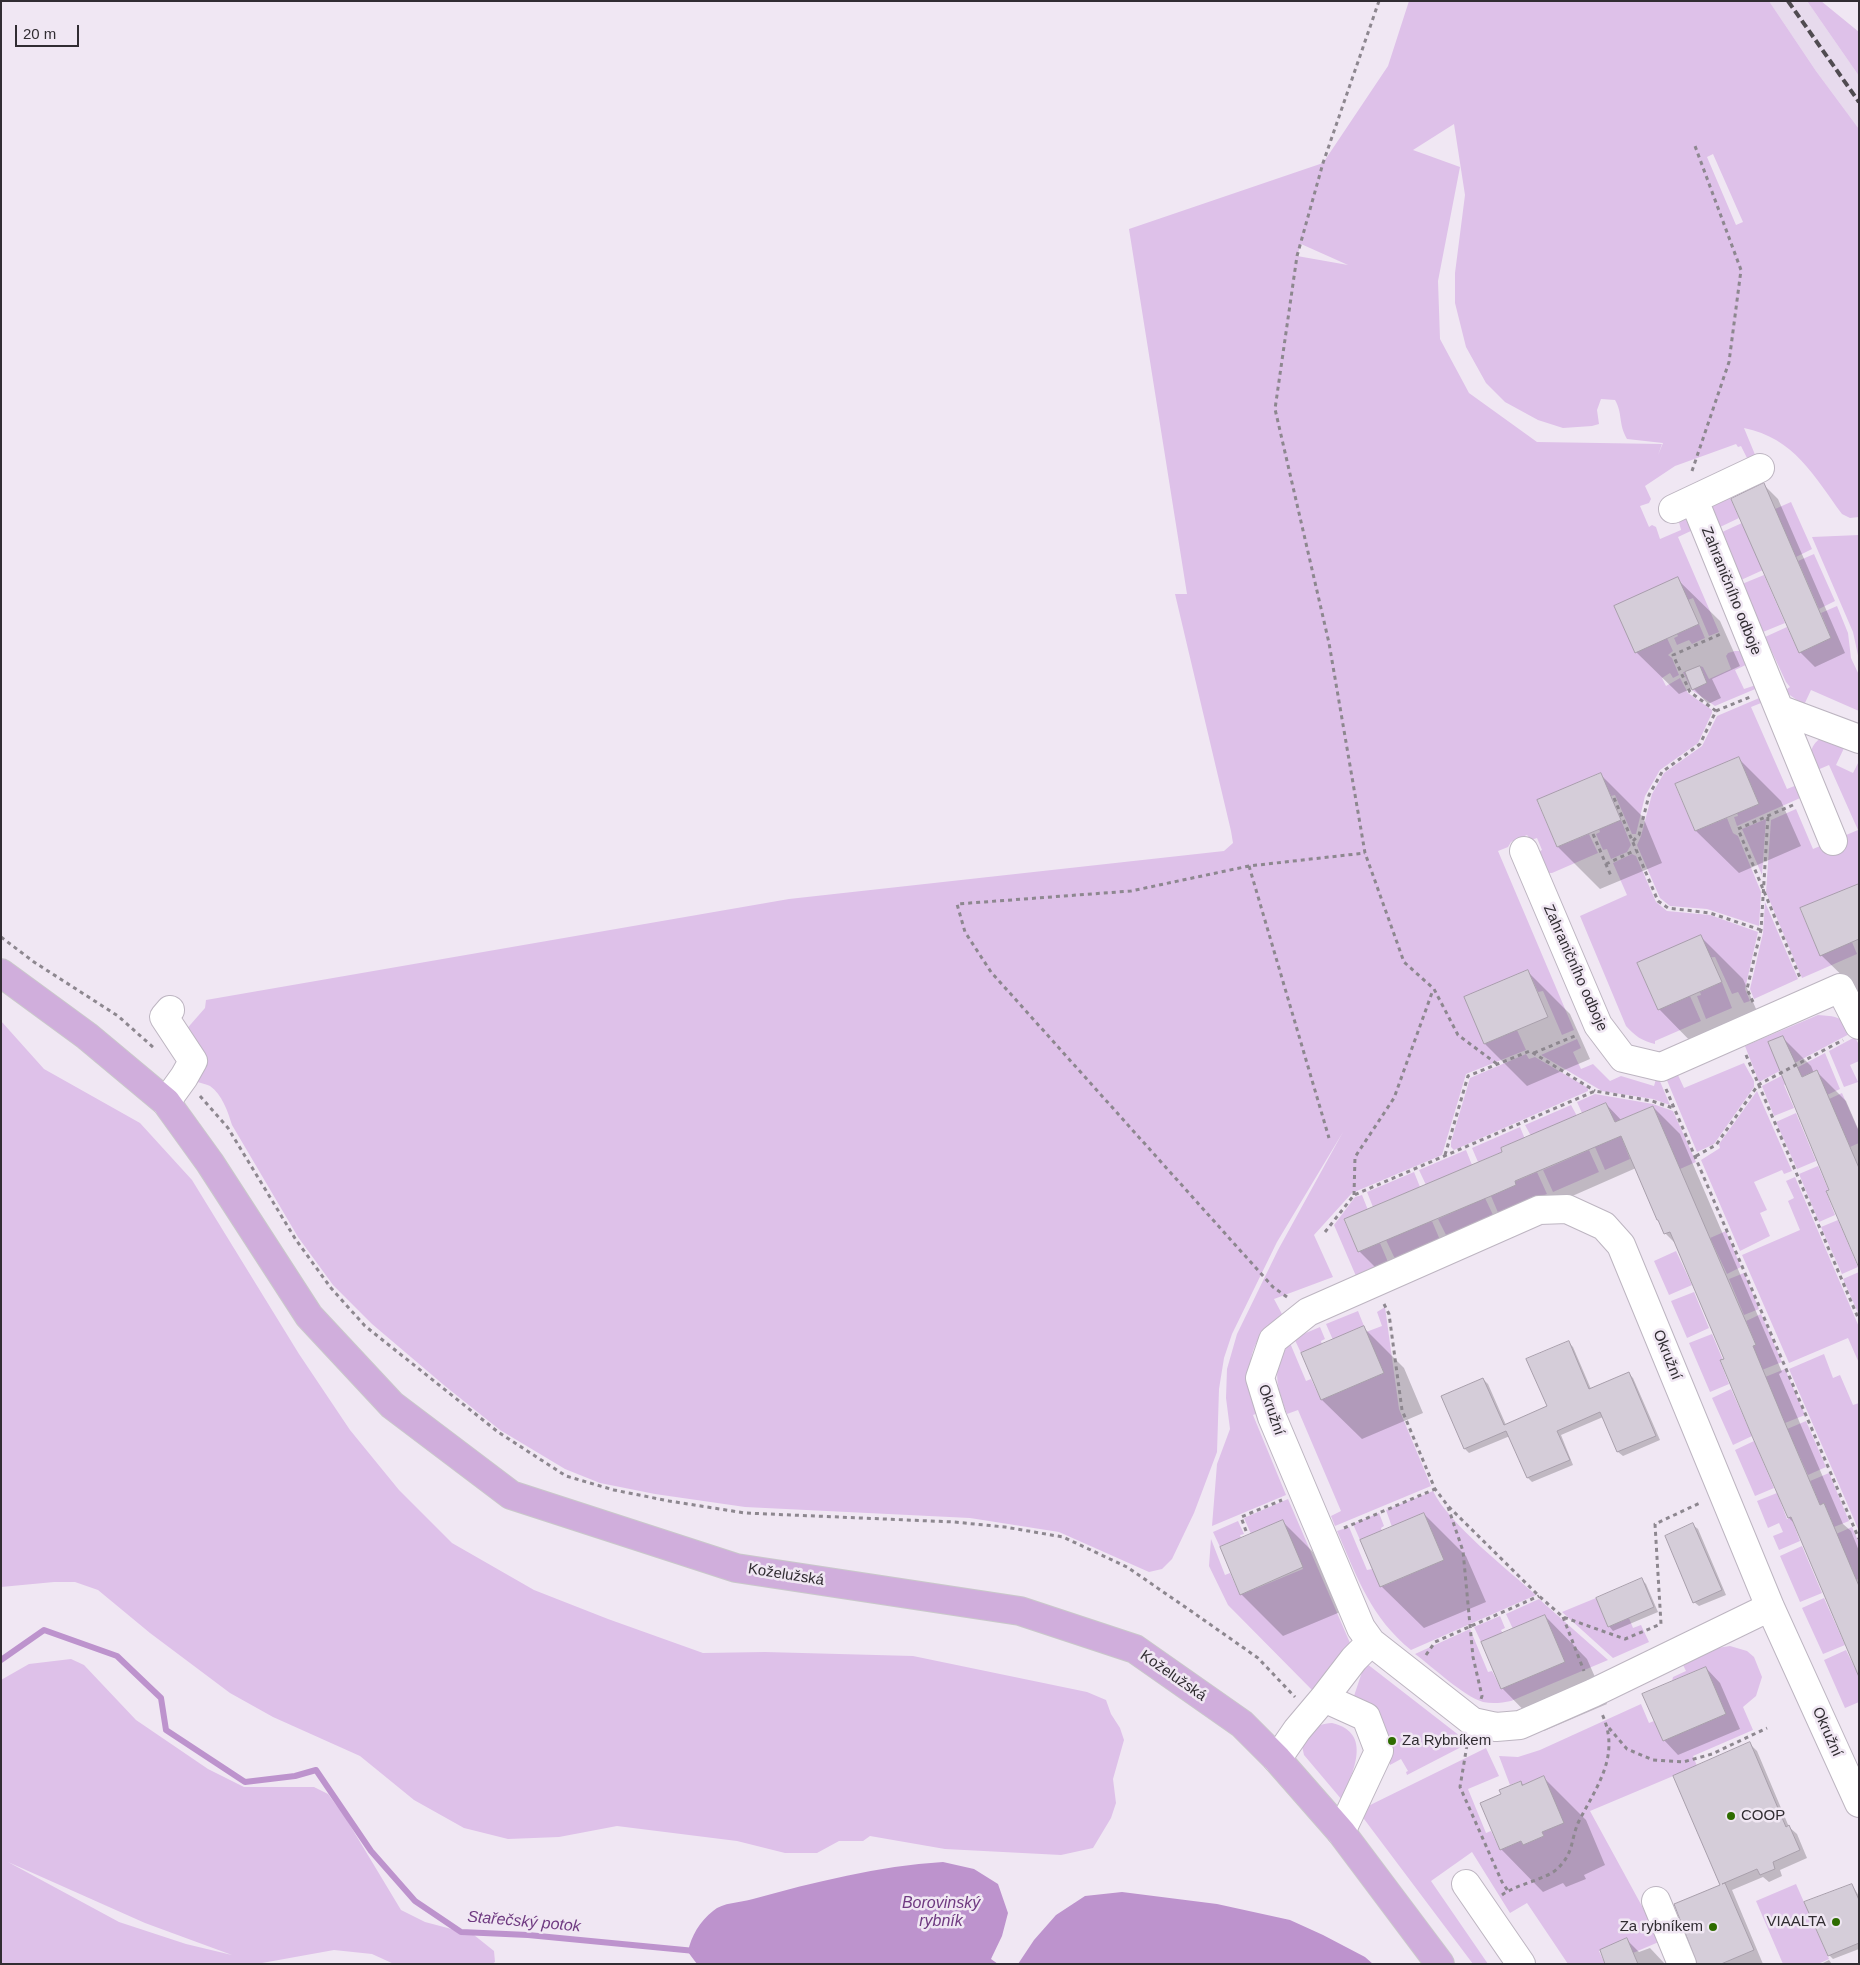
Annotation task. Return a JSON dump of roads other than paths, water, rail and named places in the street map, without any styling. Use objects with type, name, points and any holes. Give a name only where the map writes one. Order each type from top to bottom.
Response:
[{"type":"main road","name":"Koželužská","points":[[1,973],[88,1036],[166,1102],[210,1163],[309,1316],[392,1405],[511,1495],[736,1568],[1020,1611],[1135,1650],[1242,1724],[1277,1759],[1341,1832],[1440,1964]]},
{"type":"street","name":"Zahraničního odboje","points":[[1760,468],[1684,505],[1744,624],[1833,841]]},
{"type":"street","points":[[1775,699],[1859,739]]},
{"type":"street","name":"Zahraničního odboje","points":[[1524,851],[1598,1025],[1623,1058],[1661,1067],[1849,984]]},
{"type":"street","points":[[1849,984],[1855,1031]]},
{"type":"street","points":[[166,1102],[193,1061],[164,1017],[170,1010]]},
{"type":"street","name":"Okružní","points":[[1770,1606],[1592,1693],[1520,1725],[1496,1727],[1473,1722],[1371,1642],[1361,1628],[1272,1417],[1260,1378],[1273,1340],[1308,1312],[1539,1210],[1567,1209],[1604,1226],[1621,1245],[1770,1606],[1859,1804]]},
{"type":"street","points":[[1277,1759],[1354,1659],[1371,1642]]},
{"type":"street","points":[[1317,1706],[1366,1717],[1379,1751],[1341,1832]]},
{"type":"street","points":[[1466,1884],[1521,1964]]},
{"type":"street","points":[[1656,1901],[1682,1964]]},
{"type":"water","name":"Borovinský rybník","points":[[943,1862],[974,1869],[998,1884],[1008,1913],[1002,1936],[991,1959],[998,1964],[697,1964],[688,1952],[691,1940],[700,1924],[708,1915],[722,1906],[871,1871]]},
{"type":"water","points":[[1122,1892],[1217,1904],[1290,1920],[1365,1957],[1373,1964],[1018,1964],[1034,1940],[1056,1915],[1085,1896]]},
{"type":"waterway","name":"Stařečský potok","points":[[1,1660],[44,1630],[117,1656],[161,1698],[166,1730],[245,1782],[295,1776],[316,1770],[371,1851],[415,1901],[461,1932],[528,1935],[695,1951]]},
{"type":"railway","points":[[1788,1],[1859,102]]},
{"type":"place","name":"Za Rybníkem","points":[[1392,1741]]},
{"type":"place","name":"COOP","points":[[1731,1816]]},
{"type":"place","name":"VIAALTA","points":[[1836,1922]]},
{"type":"place","name":"Za rybníkem","points":[[1713,1927]]}]
